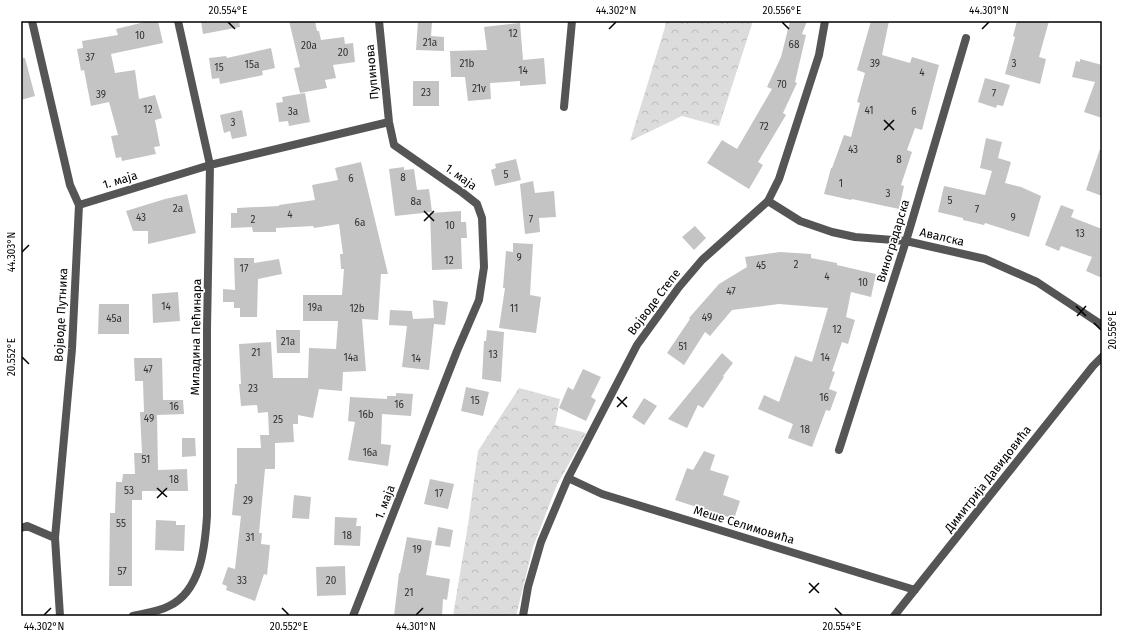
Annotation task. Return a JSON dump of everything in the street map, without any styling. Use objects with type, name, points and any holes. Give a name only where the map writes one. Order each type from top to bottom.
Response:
[{"type":"street","name":"Војводе Путника","points":[[32,21],[70,184],[79,204],[72,349],[56,538],[60,616]]},
{"type":"street","name":"Миладина Пећинара","points":[[133,616],[171,606],[181,597],[191,586],[198,572],[205,546],[207,516],[206,328],[210,165],[178,21]]},
{"type":"street","name":"Пупинова","points":[[380,21],[389,122]]},
{"type":"street","points":[[564,107],[572,21]]},
{"type":"street","name":"Војводе Степе","points":[[523,616],[528,587],[541,542],[568,478],[637,345],[674,294],[702,260],[768,201],[779,179],[817,63],[825,21]]},
{"type":"street","name":"Виноградарска","points":[[839,450],[906,241],[966,38]]},
{"type":"street","name":"1. маја","points":[[79,204],[210,165],[389,122],[394,145],[477,204],[482,218],[484,267],[479,300],[457,351],[353,616]]},
{"type":"street","name":"Авалска","points":[[768,201],[800,221],[832,232],[855,237],[906,241],[986,259],[1037,282],[1102,325]]},
{"type":"street","name":"Димитрија Давидовића","points":[[894,616],[1093,366],[1102,357]]},
{"type":"street","name":"Меше Селимовића","points":[[568,478],[602,494],[915,590]]},
{"type":"street","points":[[21,528],[27,526],[56,538]]},
{"type":"green space","points":[[665,21],[753,21],[719,126],[682,116],[630,141],[665,27]]},
{"type":"green space","points":[[519,388],[560,399],[555,425],[586,433],[557,485],[533,547],[516,616],[453,616],[478,451]]},
{"type":"building","points":[[149,21],[158,21],[163,43],[111,54],[115,73],[135,70],[139,99],[155,95],[162,118],[155,120],[160,146],[154,147],[156,154],[122,161],[121,157],[116,158],[111,136],[118,135],[109,102],[91,106],[84,70],[81,71],[77,49],[83,48],[82,41],[118,35],[116,29]]},
{"type":"building","points":[[201,21],[239,21],[240,27],[203,34]]},
{"type":"building","points":[[289,21],[315,21],[321,40],[344,37],[345,44],[353,43],[355,62],[333,65],[336,78],[325,80],[327,88],[300,93],[294,68],[300,67]]},
{"type":"building","points":[[418,21],[432,21],[431,36],[444,37],[444,51],[416,50]]},
{"type":"building","points":[[790,21],[807,21],[802,34],[806,35],[795,82],[797,83],[783,113],[786,115],[758,162],[763,165],[749,189],[707,163],[722,140],[737,149],[772,89],[767,87],[781,57]]},
{"type":"building","points":[[871,21],[889,21],[882,55],[910,63],[912,57],[939,65],[922,130],[915,128],[907,150],[912,152],[901,185],[904,186],[899,209],[824,194],[831,168],[844,135],[851,137],[860,103],[857,102],[865,73],[857,70]]},
{"type":"building","points":[[1017,21],[1049,21],[1039,57],[1046,59],[1040,84],[1005,74],[1015,37],[1013,36]]},
{"type":"building","points":[[520,23],[523,60],[544,58],[546,84],[520,86],[520,81],[490,83],[491,99],[468,101],[465,77],[451,77],[450,51],[487,50],[484,27]]},
{"type":"building","points":[[271,48],[275,68],[262,71],[263,75],[220,84],[219,78],[212,79],[209,58],[226,56],[227,58]]},
{"type":"building","points":[[21,58],[25,58],[35,96],[21,100]]},
{"type":"building","points":[[1080,59],[1102,65],[1102,118],[1084,112],[1095,82],[1072,77],[1076,61],[1080,62]]},
{"type":"building","points":[[985,78],[1010,85],[1003,106],[997,105],[996,108],[978,102]]},
{"type":"building","points":[[413,81],[439,81],[439,106],[413,106]]},
{"type":"building","points":[[305,93],[310,122],[289,126],[288,121],[279,122],[276,103],[283,102],[282,97]]},
{"type":"building","points":[[242,110],[247,136],[232,139],[230,131],[224,133],[220,115]]},
{"type":"building","points":[[986,138],[1002,142],[998,158],[1011,162],[1005,183],[1021,187],[1041,196],[1029,237],[985,223],[984,225],[938,212],[944,186],[985,195],[992,171],[980,168]]},
{"type":"building","points":[[1100,149],[1102,150],[1102,196],[1086,190]]},
{"type":"building","points":[[516,159],[521,180],[495,186],[491,170],[496,168],[495,164]]},
{"type":"building","points":[[361,162],[388,274],[381,274],[378,320],[362,319],[366,371],[343,372],[342,391],[319,389],[313,418],[298,415],[298,424],[293,424],[294,442],[275,443],[275,469],[265,469],[259,533],[262,533],[261,544],[270,545],[267,575],[264,574],[255,601],[226,590],[227,586],[222,584],[228,567],[235,569],[241,516],[232,515],[235,484],[237,484],[237,448],[261,448],[260,435],[269,435],[268,412],[258,413],[257,405],[241,406],[239,384],[241,384],[239,344],[271,342],[273,378],[308,378],[309,348],[336,349],[338,321],[303,321],[303,295],[342,295],[344,269],[341,269],[340,254],[343,254],[339,224],[314,228],[313,226],[276,228],[276,232],[253,232],[252,227],[231,228],[231,213],[237,213],[237,208],[279,206],[315,200],[312,185],[338,180],[335,168]]},
{"type":"building","points":[[404,167],[404,170],[414,169],[417,190],[429,189],[432,212],[395,216],[389,169]]},
{"type":"building","points":[[533,181],[535,193],[554,191],[556,217],[539,218],[540,232],[525,234],[520,184]]},
{"type":"building","points":[[187,194],[196,233],[148,244],[148,231],[133,231],[126,211]]},
{"type":"building","points":[[1061,205],[1074,210],[1071,217],[1102,229],[1102,278],[1086,271],[1092,257],[1061,246],[1059,251],[1045,245]]},
{"type":"building","points":[[461,211],[461,222],[466,222],[467,238],[461,238],[462,269],[432,270],[430,213]]},
{"type":"building","points":[[695,226],[706,238],[694,250],[682,237]]},
{"type":"building","points":[[513,243],[533,244],[530,295],[541,297],[536,333],[499,328],[505,288],[503,288],[506,251],[513,252]]},
{"type":"building","points":[[780,252],[811,254],[811,258],[837,263],[837,265],[876,274],[871,297],[851,292],[846,317],[855,320],[848,344],[842,342],[832,371],[835,372],[829,389],[837,392],[830,411],[826,410],[812,447],[788,438],[793,424],[758,409],[764,395],[779,402],[795,356],[812,362],[828,308],[779,304],[732,310],[710,336],[705,332],[684,365],[667,353],[690,319],[689,318],[719,284],[747,267],[745,257]]},
{"type":"building","points":[[234,258],[254,258],[254,263],[279,259],[282,274],[258,279],[257,317],[240,317],[240,308],[234,308],[234,302],[223,302],[223,289],[235,290]]},
{"type":"building","points":[[178,292],[180,321],[153,323],[152,294]]},
{"type":"building","points":[[433,300],[448,302],[445,325],[434,324],[429,370],[402,367],[407,326],[389,325],[390,310],[412,311],[413,319],[434,318]]},
{"type":"building","points":[[99,304],[129,304],[129,334],[98,334]]},
{"type":"building","points":[[276,330],[300,330],[300,353],[277,353]]},
{"type":"building","points":[[487,330],[504,332],[501,382],[482,379],[484,341],[486,341]]},
{"type":"building","points":[[722,353],[733,363],[703,408],[698,405],[687,428],[668,419]]},
{"type":"building","points":[[134,358],[162,358],[163,400],[183,400],[184,414],[157,415],[158,470],[187,469],[188,491],[142,491],[142,500],[132,500],[132,586],[109,586],[110,513],[115,513],[116,482],[122,482],[123,474],[135,474],[134,453],[142,453],[140,412],[144,412],[143,381],[135,381]]},
{"type":"building","points":[[583,369],[601,377],[591,397],[596,400],[586,421],[559,408],[568,387],[573,390]]},
{"type":"building","points":[[466,387],[489,392],[483,416],[461,411]]},
{"type":"building","points":[[396,393],[413,394],[411,416],[382,414],[381,444],[391,445],[388,466],[348,460],[355,422],[348,421],[350,397],[387,399],[387,396],[396,396]]},
{"type":"building","points":[[644,398],[657,406],[644,425],[632,417]]},
{"type":"building","points":[[182,438],[195,438],[196,456],[182,457]]},
{"type":"building","points":[[704,451],[715,455],[710,470],[729,476],[723,495],[740,501],[734,519],[675,500],[687,468],[693,470]]},
{"type":"building","points":[[430,479],[454,484],[448,509],[424,504]]},
{"type":"building","points":[[294,495],[311,497],[309,519],[292,518]]},
{"type":"building","points":[[335,517],[357,518],[356,526],[361,526],[360,546],[334,545]]},
{"type":"building","points":[[156,520],[176,521],[176,525],[185,525],[184,551],[155,550]]},
{"type":"building","points":[[438,527],[453,530],[450,547],[435,545]]},
{"type":"building","points":[[407,537],[432,541],[426,575],[450,579],[447,600],[443,599],[442,616],[394,616],[399,573]]},
{"type":"building","points":[[345,566],[346,595],[317,596],[316,567]]}]
